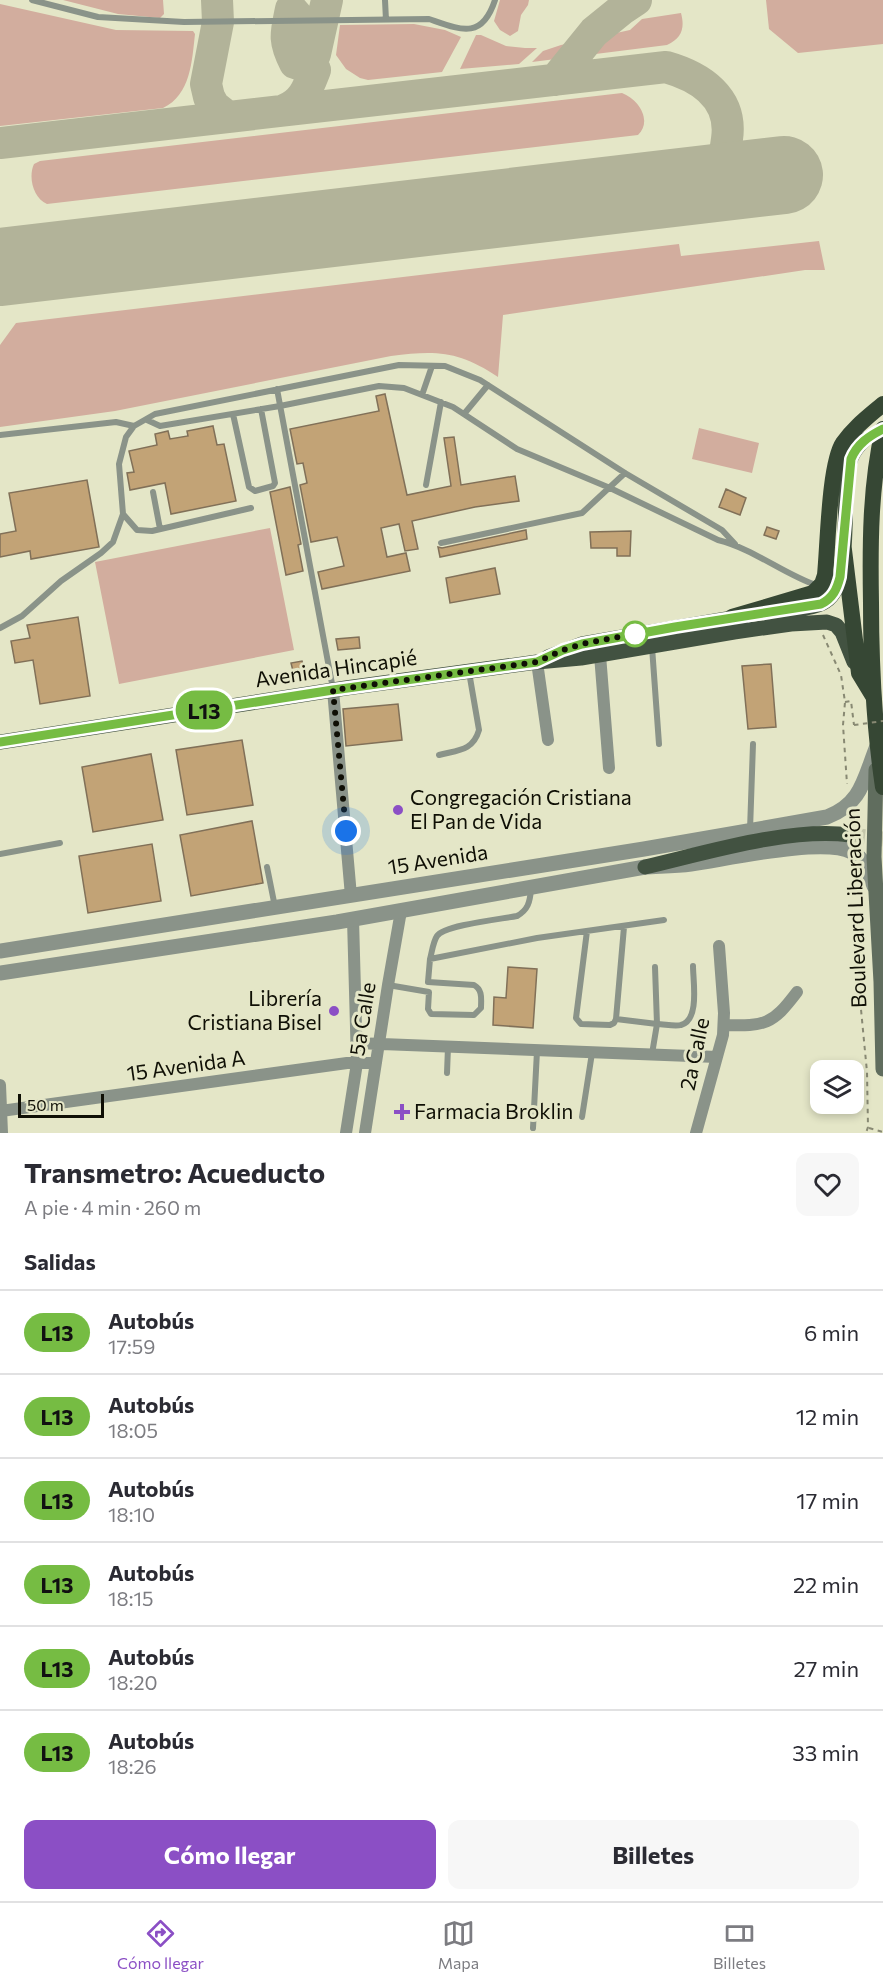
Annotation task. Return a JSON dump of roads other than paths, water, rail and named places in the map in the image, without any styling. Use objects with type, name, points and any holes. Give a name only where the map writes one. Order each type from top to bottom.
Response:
[{"type":"highway","points":[[732,617],[810,595],[820,587],[825,575],[834,472],[839,450],[855,428],[883,404]]},
{"type":"highway","name":"Boulevard Liberación","points":[[883,429],[871,518],[871,638],[877,746],[883,787]]},
{"type":"highway","points":[[871,518],[883,470]]},
{"type":"highway","points":[[844,550],[859,673],[874,696]]},
{"type":"main road","name":"Avenida Hincapié","points":[[537,662],[582,644],[825,602],[834,593],[838,584],[844,550],[849,465],[855,450],[864,440]]},
{"type":"main road","name":"Avenida Hincapié","points":[[0,742],[333,690],[581,658],[765,627],[818,622],[830,622],[840,628],[859,673]]},
{"type":"main road","name":"Boulevard Liberación","points":[[877,746],[874,856],[882,985],[883,1069]]},
{"type":"main road","points":[[645,867],[753,843],[810,834],[830,832],[850,835]]},
{"type":"street","points":[[600,655],[609,768]]},
{"type":"street","points":[[537,662],[548,740]]},
{"type":"street","points":[[333,690],[351,896]]},
{"type":"street","name":"15 Avenida","points":[[0,951],[351,896],[827,817],[841,812],[859,792],[877,746]]},
{"type":"street","name":"15 Avenida","points":[[0,973],[353,918],[645,867],[689,864],[806,847],[831,846],[843,848],[856,855],[868,870],[876,891]]},
{"type":"street","name":"5a Calle","points":[[365,1133],[401,910]]},
{"type":"street","name":"5a Calle","points":[[346,1133],[357,1063],[353,918]]},
{"type":"street","name":"2a Calle","points":[[696,1133],[723,1035],[719,946]]},
{"type":"street","points":[[724,1025],[742,1026],[770,1021],[782,1012],[797,992]]},
{"type":"street","points":[[356,1042],[717,1057]]},
{"type":"street","name":"15 Avenida A","points":[[1,1111],[357,1063],[376,1063]]},
{"type":"street","points":[[0,1085],[2,1133]]},
{"type":"lane","points":[[32,0],[98,17],[183,22],[429,19],[464,30],[484,22],[495,0]]},
{"type":"lane","points":[[385,0],[386,20]]},
{"type":"lane","points":[[0,628],[22,616],[61,581],[113,542],[123,514],[119,464],[126,437],[134,426],[155,414],[399,365],[445,366],[480,380],[624,473],[722,530],[735,544]]},
{"type":"lane","points":[[422,395],[432,366]]},
{"type":"lane","points":[[464,414],[488,385]]},
{"type":"lane","points":[[147,420],[160,426],[380,386],[404,388],[441,402],[464,414],[517,449],[610,488],[718,540],[735,544],[798,579],[820,587]]},
{"type":"lane","points":[[277,388],[333,690]]},
{"type":"lane","points":[[426,485],[441,402]]},
{"type":"lane","points":[[233,414],[249,487],[255,491],[273,486],[275,483],[261,409]]},
{"type":"lane","points":[[0,435],[116,422],[134,426]]},
{"type":"lane","points":[[441,543],[582,513],[624,473]]},
{"type":"lane","points":[[153,492],[160,529]]},
{"type":"lane","points":[[123,514],[137,530],[152,531],[251,508]]},
{"type":"lane","points":[[652,646],[659,744]]},
{"type":"lane","points":[[439,754],[469,747],[477,738],[480,730],[469,671]]},
{"type":"lane","points":[[750,830],[753,744]]},
{"type":"lane","points":[[0,854],[60,843]]},
{"type":"lane","points":[[267,867],[275,908]]},
{"type":"lane","points":[[428,982],[478,987],[481,992],[481,1008],[474,1015],[431,1014],[428,1009],[428,982],[430,959],[436,936],[440,932],[455,927],[524,913],[530,903],[531,888]]},
{"type":"lane","points":[[430,959],[537,938],[664,920]]},
{"type":"lane","points":[[587,930],[577,1021],[581,1024],[610,1025],[616,1019],[624,927]]},
{"type":"lane","points":[[616,1019],[681,1026],[689,1021],[694,1011],[693,966]]},
{"type":"lane","points":[[652,1054],[657,1024],[655,967]]},
{"type":"lane","points":[[388,985],[429,992]]},
{"type":"lane","points":[[447,1073],[448,1046]]},
{"type":"lane","points":[[533,1128],[537,1050]]},
{"type":"lane","points":[[582,1117],[592,1052]]},
{"type":"tunnel","points":[[850,835],[883,839]]},
{"type":"place","name":"Congregación Cristiana El Pan de Vida","points":[[398,810]]},
{"type":"place","name":"Librería Cristiana Bisel","points":[[334,1011]]},
{"type":"place","name":"Farmacia Broklin","points":[[402,1112]]}]
